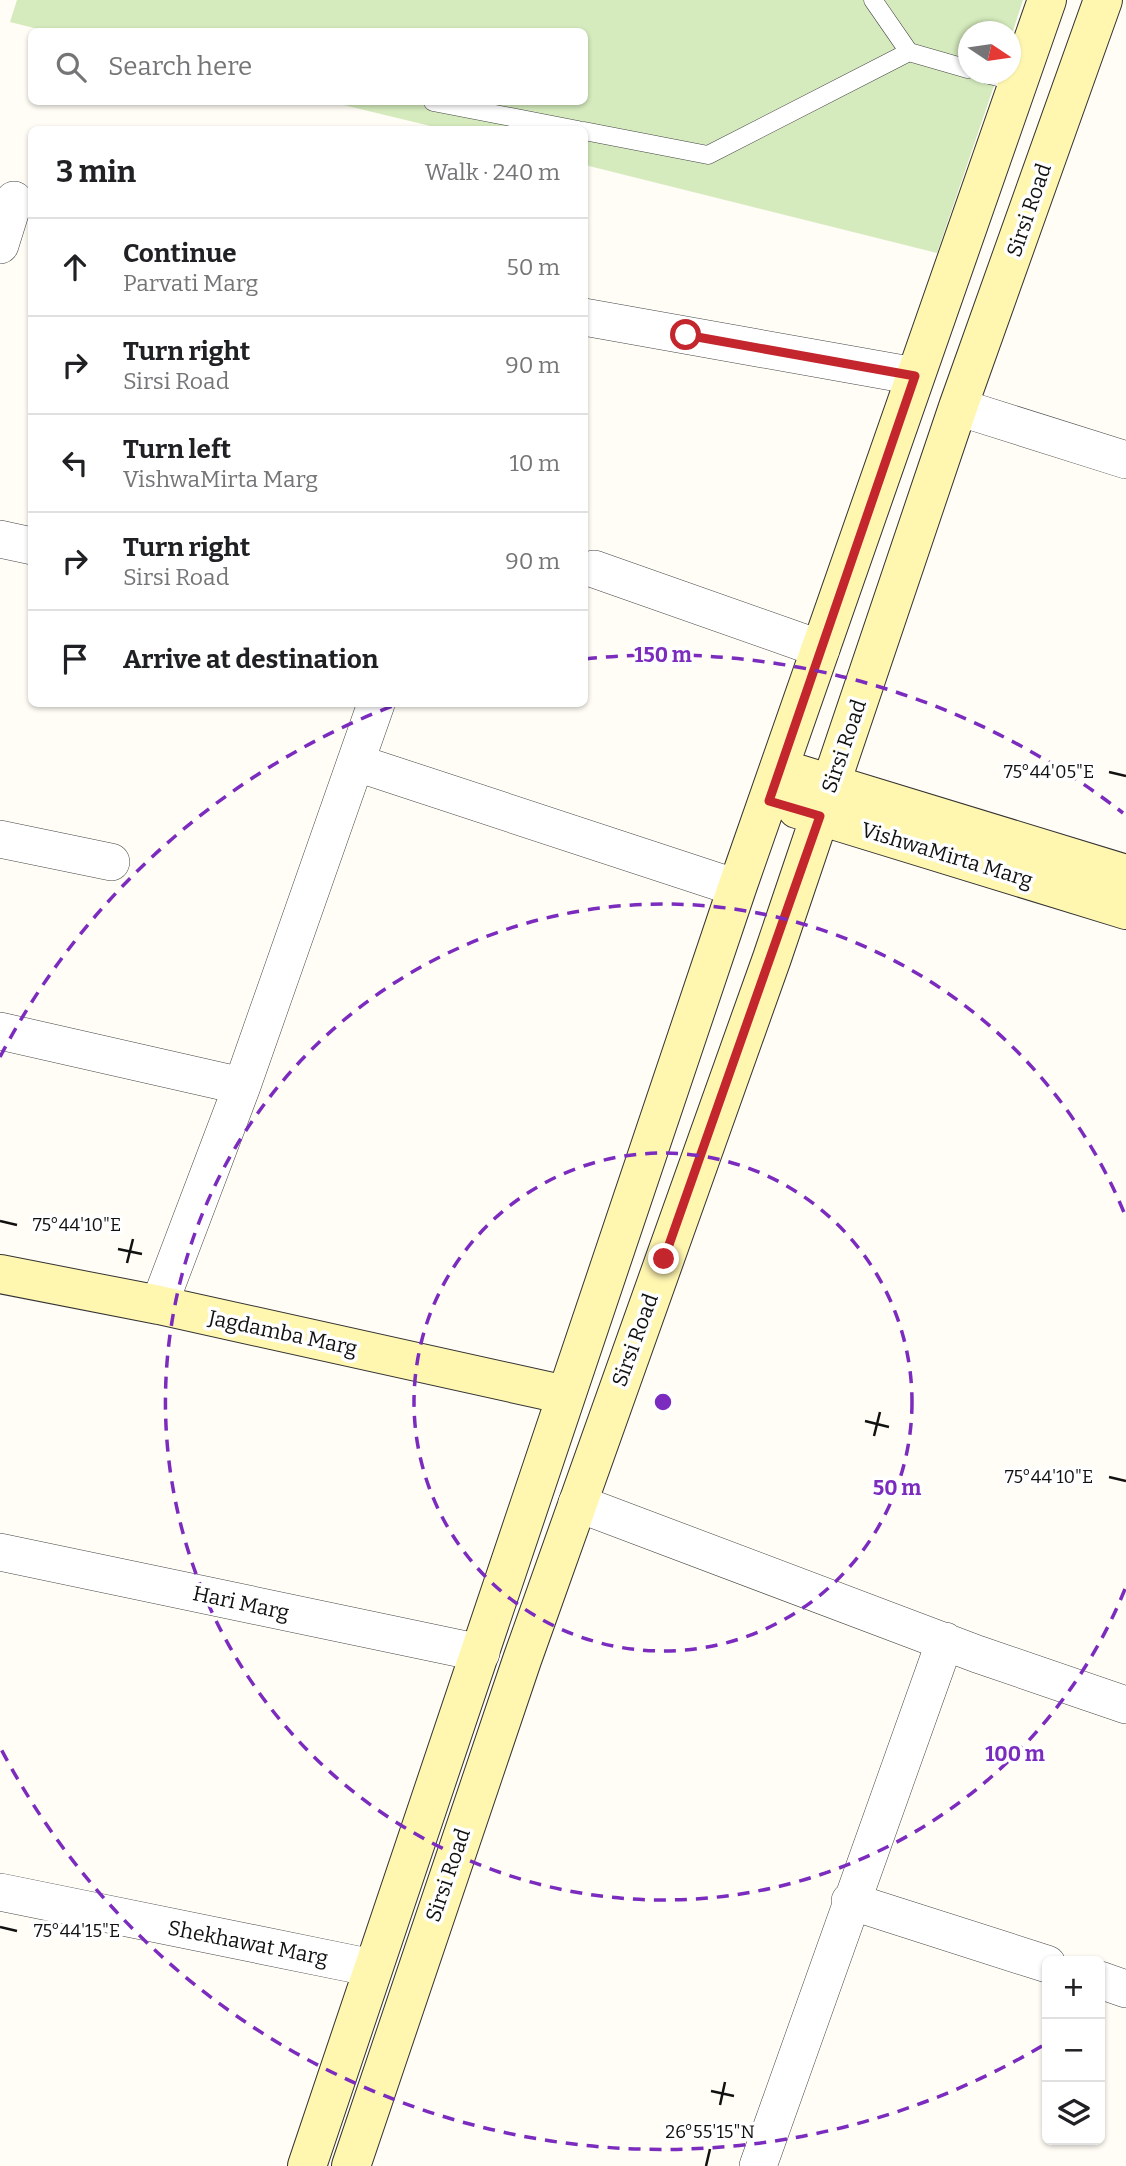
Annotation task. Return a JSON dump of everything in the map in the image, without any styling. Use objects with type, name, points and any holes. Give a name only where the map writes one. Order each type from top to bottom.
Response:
[{"type":"main road","name":"Sirsi Road","points":[[1021,44],[1046,0]]},
{"type":"main road","name":"Sirsi Road","points":[[351,2166],[577,1503],[772,958],[958,407],[1103,0]]},
{"type":"main road","name":"Sirsi Road","points":[[307,2166],[737,888],[915,376],[1000,84]]},
{"type":"main road","name":"VishwaMirta Marg","points":[[774,784],[1126,874]]},
{"type":"main road","name":"VishwaMirta Marg","points":[[826,799],[1126,910]]},
{"type":"main road","name":"Jagdamba Marg","points":[[0,1274],[159,1305],[566,1395]]},
{"type":"street","points":[[0,245],[15,201]]},
{"type":"street","points":[[588,318],[915,376]]},
{"type":"street","points":[[958,407],[1126,460]]},
{"type":"street","points":[[0,539],[28,545]]},
{"type":"street","points":[[594,569],[821,649]]},
{"type":"street","points":[[159,1305],[242,1086],[375,707]]},
{"type":"street","points":[[357,763],[737,888]]},
{"type":"street","points":[[0,839],[111,862]]},
{"type":"street","points":[[0,1031],[242,1086]]},
{"type":"street","points":[[577,1503],[945,1641],[1126,1705]]},
{"type":"street","name":"Hari Marg","points":[[0,1552],[481,1653]]},
{"type":"street","points":[[769,2163],[850,1901],[945,1641]]},
{"type":"street","name":"Shekhawat Marg","points":[[0,1892],[373,1968]]},
{"type":"street","points":[[850,1901],[1042,1962]]},
{"type":"street","points":[[1105,1982],[1126,1989]]},
{"type":"lane","points":[[873,0],[909,52],[958,66]]},
{"type":"lane","points":[[588,132],[708,155],[909,52]]},
{"type":"lane","points":[[449,105],[557,126]]},
{"type":"green space","points":[[17,0],[1023,0],[1016,21],[958,21],[958,84],[995,84],[937,253],[588,166],[588,126],[431,126],[343,105],[588,105],[588,28],[34,28],[10,22]]},
{"type":"route","points":[[664,1259],[820,816],[769,801],[915,376],[686,335]]}]
